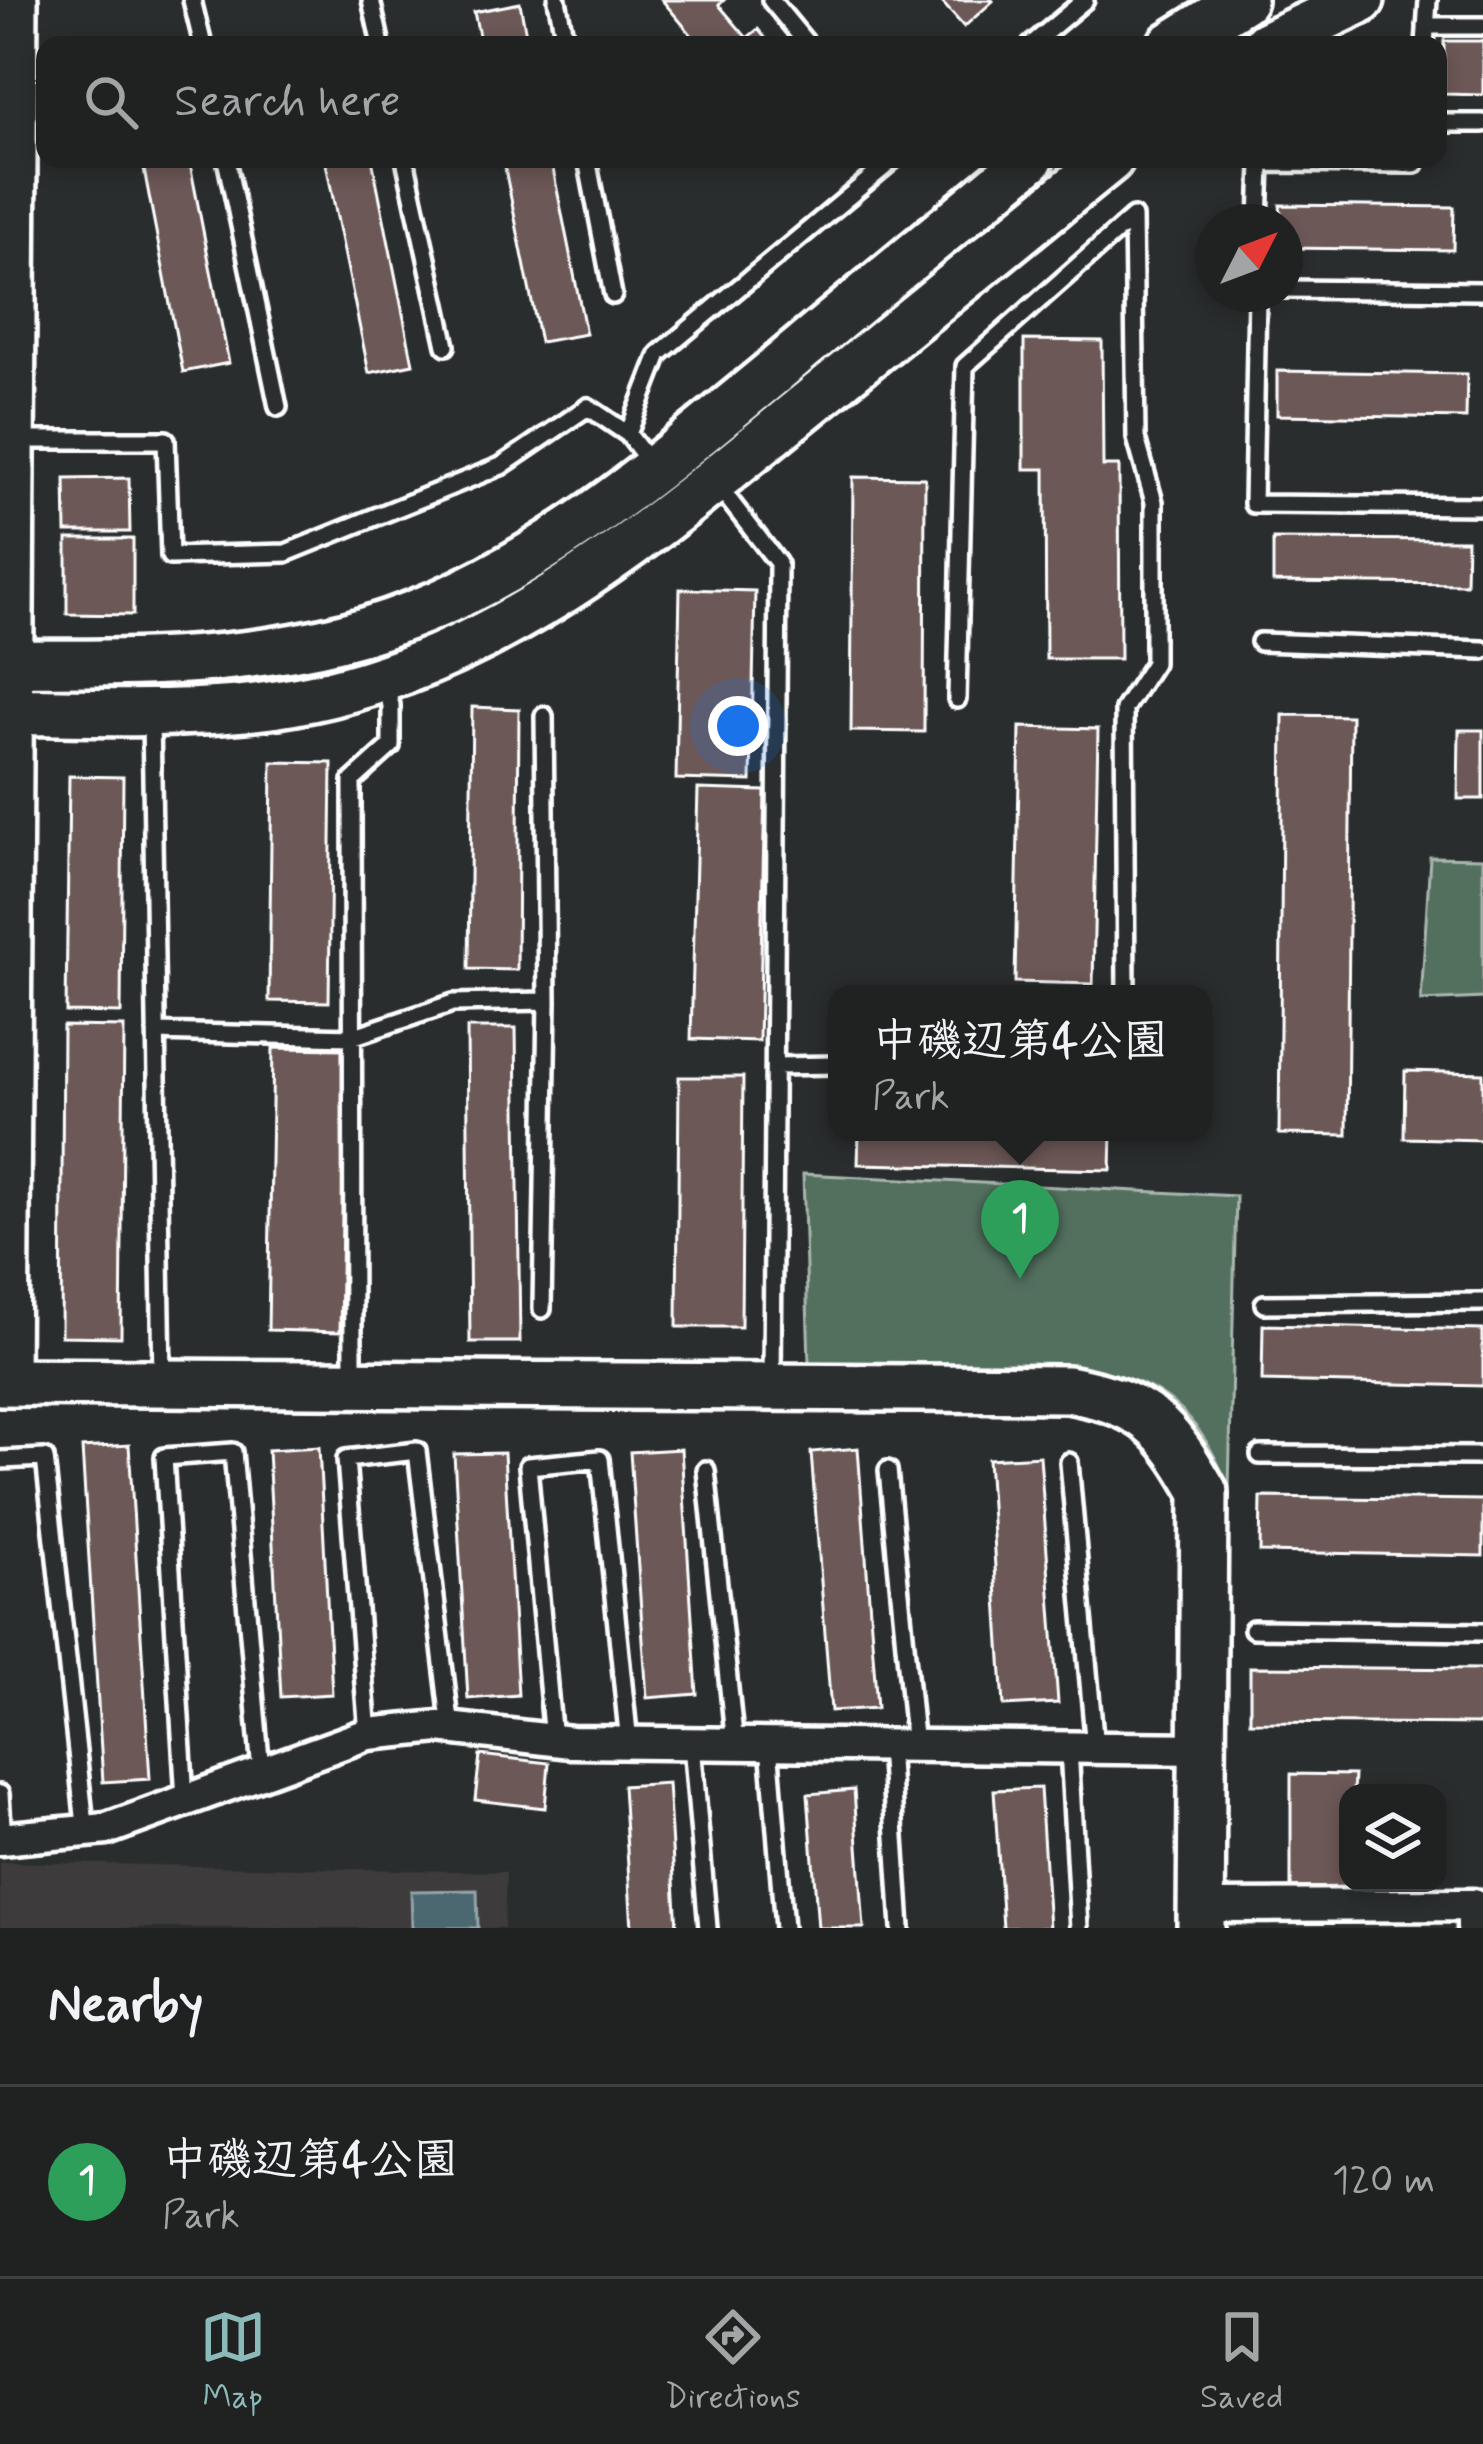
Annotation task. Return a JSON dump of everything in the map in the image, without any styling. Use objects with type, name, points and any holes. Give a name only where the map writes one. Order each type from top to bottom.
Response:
[{"type":"street","points":[[14,0],[11,440],[4,663],[3,1382],[1069,1389],[1122,1399],[1173,1438],[1204,1492],[1201,1917],[1473,1905],[1474,1928]]},
{"type":"street","points":[[1185,36],[1243,0]]},
{"type":"street","points":[[1285,36],[1360,0]]},
{"type":"street","points":[[4,663],[249,657],[346,637],[456,596],[534,556],[641,452],[1018,168]]},
{"type":"street","points":[[5,711],[256,707],[381,676],[482,639],[560,597],[714,481],[1099,168]]},
{"type":"street","points":[[2,1839],[86,1834],[368,1734],[451,1729],[629,1743],[1205,1749]]},
{"type":"lane","points":[[192,0],[200,36]]},
{"type":"lane","points":[[371,0],[379,36]]},
{"type":"lane","points":[[557,0],[564,36]]},
{"type":"lane","points":[[771,0],[801,36]]},
{"type":"lane","points":[[1041,36],[1084,0]]},
{"type":"lane","points":[[1425,36],[1428,0]]},
{"type":"lane","points":[[1426,26],[1483,26]]},
{"type":"lane","points":[[1447,123],[1483,124]]},
{"type":"lane","points":[[228,168],[278,407]]},
{"type":"lane","points":[[407,168],[446,346]]},
{"type":"lane","points":[[589,168],[613,295]]},
{"type":"lane","points":[[11,440],[166,440],[170,556],[286,553],[501,466],[588,407],[641,452],[659,355],[883,168]]},
{"type":"lane","points":[[1260,204],[1261,168]]},
{"type":"lane","points":[[957,699],[964,366],[1133,217],[1136,438],[1154,502],[1154,663],[1124,709],[1126,985]]},
{"type":"lane","points":[[1303,290],[1483,291]]},
{"type":"lane","points":[[1257,312],[1253,504],[1483,506]]},
{"type":"lane","points":[[714,481],[778,563],[771,1387]]},
{"type":"lane","points":[[1260,642],[1483,650]]},
{"type":"lane","points":[[353,1384],[352,782],[391,746],[392,705],[381,676]]},
{"type":"lane","points":[[152,709],[162,1382]]},
{"type":"lane","points":[[542,1310],[547,1001],[544,716]]},
{"type":"lane","points":[[156,1033],[352,1037],[453,1003],[547,1001]]},
{"type":"lane","points":[[775,1066],[828,1065]]},
{"type":"lane","points":[[1264,1304],[1483,1302]]},
{"type":"lane","points":[[368,1734],[346,1459],[417,1451],[451,1729]]},
{"type":"lane","points":[[185,1799],[164,1457],[233,1452],[262,1771]]},
{"type":"lane","points":[[1260,1455],[1483,1456]]},
{"type":"lane","points":[[0,1460],[45,1458],[86,1834]]},
{"type":"lane","points":[[554,1739],[528,1466],[600,1459],[629,1743]]},
{"type":"lane","points":[[1069,1462],[1082,1748],[1079,1928]]},
{"type":"lane","points":[[706,1469],[735,1744]]},
{"type":"lane","points":[[888,1470],[902,1747],[901,1928]]},
{"type":"lane","points":[[1253,1629],[1483,1632]]},
{"type":"lane","points":[[692,1744],[708,1928]]},
{"type":"lane","points":[[770,1745],[784,1928]]},
{"type":"lane","points":[[0,1794],[2,1839]]},
{"type":"shaded area","points":[[0,1862],[506,1872],[504,1928],[0,1928]]},
{"type":"green space","points":[[1430,857],[1483,858],[1483,998],[1421,1001]]},
{"type":"green space","points":[[803,1174],[1236,1196],[1229,1490],[1210,1449],[1188,1418],[1163,1395],[1134,1380],[1065,1367],[809,1362]]},
{"type":"water","points":[[477,1890],[478,1928],[412,1928],[411,1891]]},
{"type":"building","points":[[662,0],[724,0],[719,5],[745,36],[692,36]]},
{"type":"building","points":[[940,0],[992,0],[993,1],[964,27]]},
{"type":"building","points":[[520,3],[526,36],[479,36],[474,12]]},
{"type":"building","points":[[1447,41],[1483,41],[1483,95],[1447,94]]},
{"type":"building","points":[[144,168],[191,168],[229,363],[183,372]]},
{"type":"building","points":[[327,168],[374,168],[413,364],[369,373]]},
{"type":"building","points":[[505,168],[553,168],[586,334],[540,342]]},
{"type":"building","points":[[1303,205],[1454,207],[1453,250],[1303,248]]},
{"type":"building","points":[[1024,340],[1102,341],[1103,466],[1119,466],[1120,659],[1046,659],[1045,469],[1024,469]]},
{"type":"building","points":[[1277,371],[1467,374],[1466,418],[1277,415]]},
{"type":"building","points":[[853,477],[925,478],[924,732],[851,731]]},
{"type":"building","points":[[129,478],[130,532],[66,532],[65,479]]},
{"type":"building","points":[[67,539],[133,539],[133,615],[67,614]]},
{"type":"building","points":[[1273,539],[1467,540],[1466,584],[1273,582]]},
{"type":"building","points":[[680,589],[755,591],[751,781],[676,779]]},
{"type":"building","points":[[472,707],[519,709],[517,970],[469,969]]},
{"type":"building","points":[[1283,715],[1351,716],[1347,1135],[1279,1134]]},
{"type":"building","points":[[1020,727],[1098,729],[1093,984],[1015,982]]},
{"type":"building","points":[[1459,730],[1483,730],[1483,799],[1458,799]]},
{"type":"building","points":[[272,762],[332,763],[329,1002],[269,1001]]},
{"type":"building","points":[[69,776],[123,777],[121,1013],[66,1012]]},
{"type":"building","points":[[698,789],[765,791],[759,1041],[691,1039]]},
{"type":"building","points":[[63,1026],[124,1027],[121,1337],[61,1336]]},
{"type":"building","points":[[467,1028],[516,1028],[520,1342],[470,1342]]},
{"type":"building","points":[[273,1048],[345,1049],[340,1332],[268,1330]]},
{"type":"building","points":[[1405,1071],[1483,1073],[1483,1140],[1404,1138]]},
{"type":"building","points":[[679,1077],[743,1077],[741,1327],[677,1327]]},
{"type":"building","points":[[859,1141],[1112,1141],[1111,1170],[858,1164]]},
{"type":"building","points":[[1263,1325],[1483,1330],[1483,1386],[1262,1381]]},
{"type":"building","points":[[129,1445],[150,1779],[103,1782],[82,1448]]},
{"type":"building","points":[[319,1447],[332,1694],[281,1697],[268,1450]]},
{"type":"building","points":[[858,1448],[877,1708],[831,1711],[811,1452]]},
{"type":"building","points":[[681,1449],[697,1694],[647,1698],[630,1452]]},
{"type":"building","points":[[504,1453],[518,1695],[468,1699],[454,1454]]},
{"type":"building","points":[[1040,1456],[1058,1703],[1004,1706],[988,1459]]},
{"type":"building","points":[[1261,1497],[1483,1500],[1483,1556],[1260,1552]]},
{"type":"building","points":[[1250,1667],[1483,1669],[1483,1724],[1250,1722]]},
{"type":"building","points":[[480,1755],[549,1763],[545,1808],[475,1800]]},
{"type":"building","points":[[1291,1774],[1354,1775],[1354,1784],[1339,1784],[1339,1887],[1291,1888]]},
{"type":"building","points":[[668,1783],[677,1928],[632,1928],[623,1786]]},
{"type":"building","points":[[1040,1788],[1049,1928],[1003,1928],[994,1790]]},
{"type":"building","points":[[854,1790],[864,1928],[818,1928],[808,1794]]},
{"type":"place","name":"中磯辺第4公園","points":[[1020,1279]]}]
